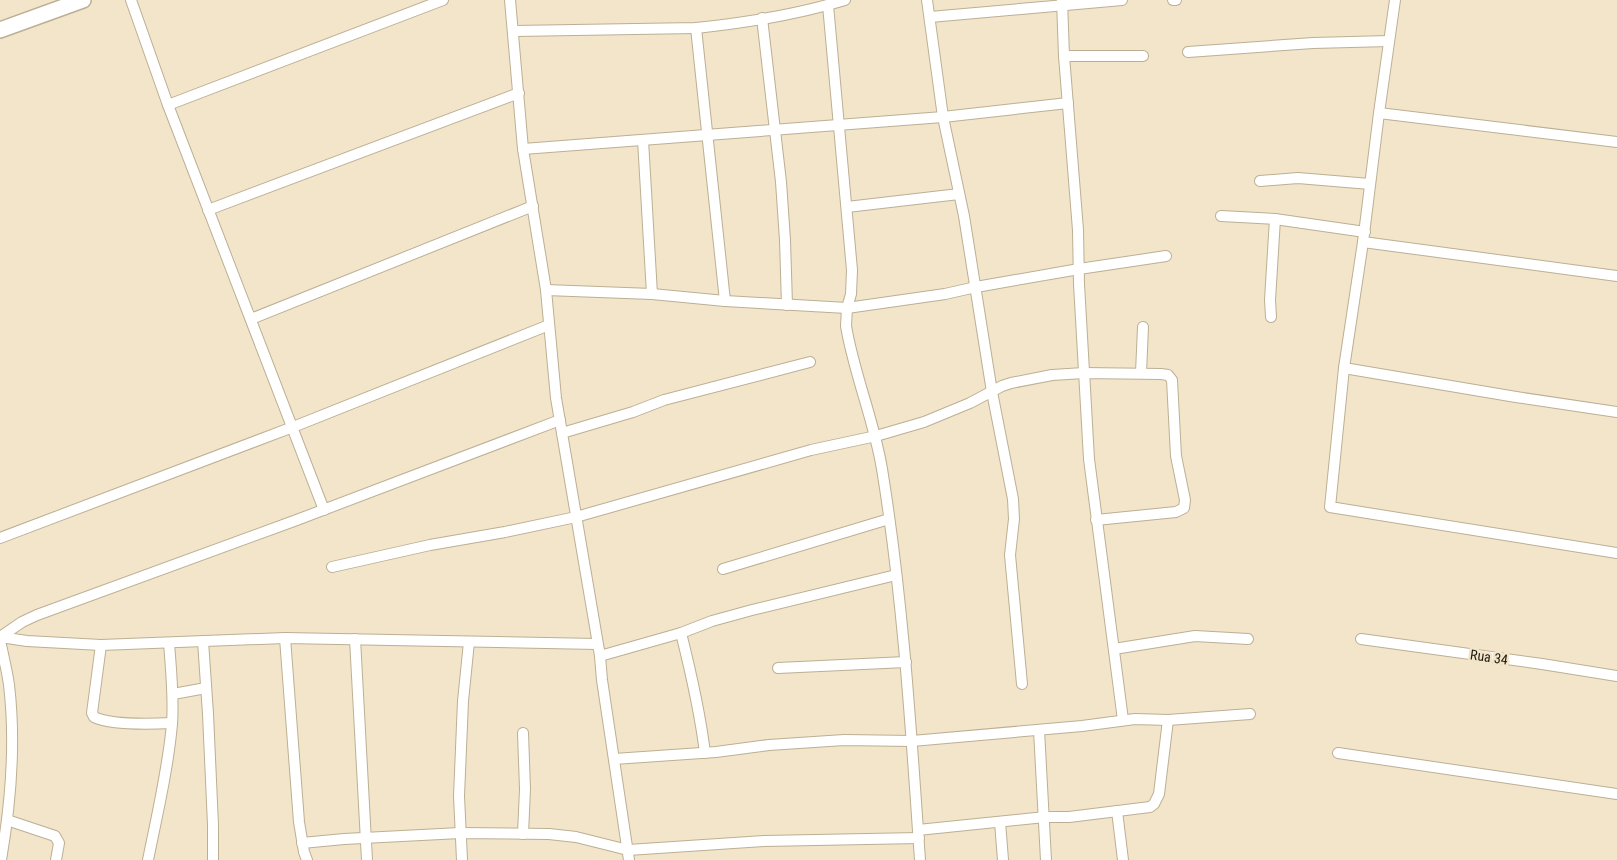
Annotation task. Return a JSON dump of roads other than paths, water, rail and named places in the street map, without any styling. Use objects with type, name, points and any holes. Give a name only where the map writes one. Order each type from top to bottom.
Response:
[{"type":"main road","points":[[0,30],[75,1]]},
{"type":"street","points":[[131,0],[168,105],[324,510]]},
{"type":"street","points":[[168,105],[443,0]]},
{"type":"street","points":[[510,0],[524,149],[546,290],[556,398],[600,656],[628,855]]},
{"type":"street","points":[[514,31],[696,28],[762,18],[845,0]]},
{"type":"street","points":[[927,0],[943,117],[959,194],[992,392],[1013,499],[1014,519],[1010,555],[1022,684]]},
{"type":"street","points":[[930,17],[1062,2],[1122,0]]},
{"type":"street","points":[[1395,0],[1364,237],[1344,368],[1330,508],[1617,554]]},
{"type":"street","points":[[1062,2],[1064,56],[1078,230],[1078,268],[1088,459],[1123,720]]},
{"type":"street","points":[[828,5],[840,125],[852,283],[850,301],[847,308],[847,333],[876,436],[896,575],[906,662],[920,860]]},
{"type":"street","points":[[762,18],[785,240],[787,304]]},
{"type":"street","points":[[696,28],[725,301]]},
{"type":"street","points":[[1188,52],[1313,43],[1389,41]]},
{"type":"street","points":[[1064,56],[1143,56]]},
{"type":"street","points":[[208,210],[519,93]]},
{"type":"street","points":[[524,149],[943,117],[1068,103]]},
{"type":"street","points":[[1379,112],[1617,142]]},
{"type":"street","points":[[643,140],[652,294]]},
{"type":"street","points":[[1260,182],[1298,178],[1370,184]]},
{"type":"street","points":[[847,207],[959,194]]},
{"type":"street","points":[[251,319],[532,206]]},
{"type":"street","points":[[1221,216],[1275,219],[1364,237],[1617,276]]},
{"type":"street","points":[[1271,317],[1275,219]]},
{"type":"street","points":[[546,290],[652,294],[725,301],[847,308],[945,294],[1078,268],[1166,256]]},
{"type":"street","points":[[0,538],[293,427],[549,325]]},
{"type":"street","points":[[1142,373],[1143,327]]},
{"type":"street","points":[[562,433],[633,412],[664,400],[810,362]]},
{"type":"street","points":[[1344,368],[1617,412]]},
{"type":"street","points":[[332,567],[576,516],[811,450],[876,436],[924,422],[970,404],[1011,383],[1052,375],[1084,373],[1161,374],[1172,378],[1176,456],[1185,505],[1176,512],[1096,520]]},
{"type":"street","points":[[0,638],[22,622],[37,615],[324,510],[560,420]]},
{"type":"street","points":[[723,569],[888,519]]},
{"type":"street","points":[[600,656],[752,610],[896,575]]},
{"type":"street","points":[[681,633],[701,718],[705,753]]},
{"type":"street","points":[[1114,649],[1195,636],[1248,639]]},
{"type":"street","points":[[0,638],[101,645],[285,638],[597,644]]},
{"type":"street","points":[[0,638],[9,685],[12,744],[11,798],[1,860]]},
{"type":"street","points":[[285,638],[299,822],[307,860]]},
{"type":"street","points":[[355,639],[367,860]]},
{"type":"street","name":"Rua 34","points":[[1360,639],[1532,662],[1617,676]]},
{"type":"street","points":[[203,641],[213,825],[213,860]]},
{"type":"street","points":[[462,860],[459,796],[463,701],[469,642]]},
{"type":"street","points":[[148,860],[168,757],[172,723],[173,694],[169,643]]},
{"type":"street","points":[[101,645],[92,713],[94,717],[121,722],[172,723]]},
{"type":"street","points":[[778,668],[906,662]]},
{"type":"street","points":[[173,694],[206,688]]},
{"type":"street","points":[[614,759],[705,753],[769,745],[844,740],[912,741],[1082,726],[1135,719],[1168,720],[1250,714]]},
{"type":"street","points":[[302,843],[460,833],[549,834],[576,837],[628,855],[764,841],[919,834],[1000,822],[1150,807],[1157,800],[1168,720]]},
{"type":"street","points":[[1039,730],[1046,860]]},
{"type":"street","points":[[523,732],[525,789],[523,834]]},
{"type":"street","points":[[1338,752],[1617,794]]},
{"type":"street","points":[[1117,811],[1123,860]]},
{"type":"street","points":[[7,820],[55,836],[59,843],[56,860]]},
{"type":"street","points":[[1000,822],[1003,860]]}]
